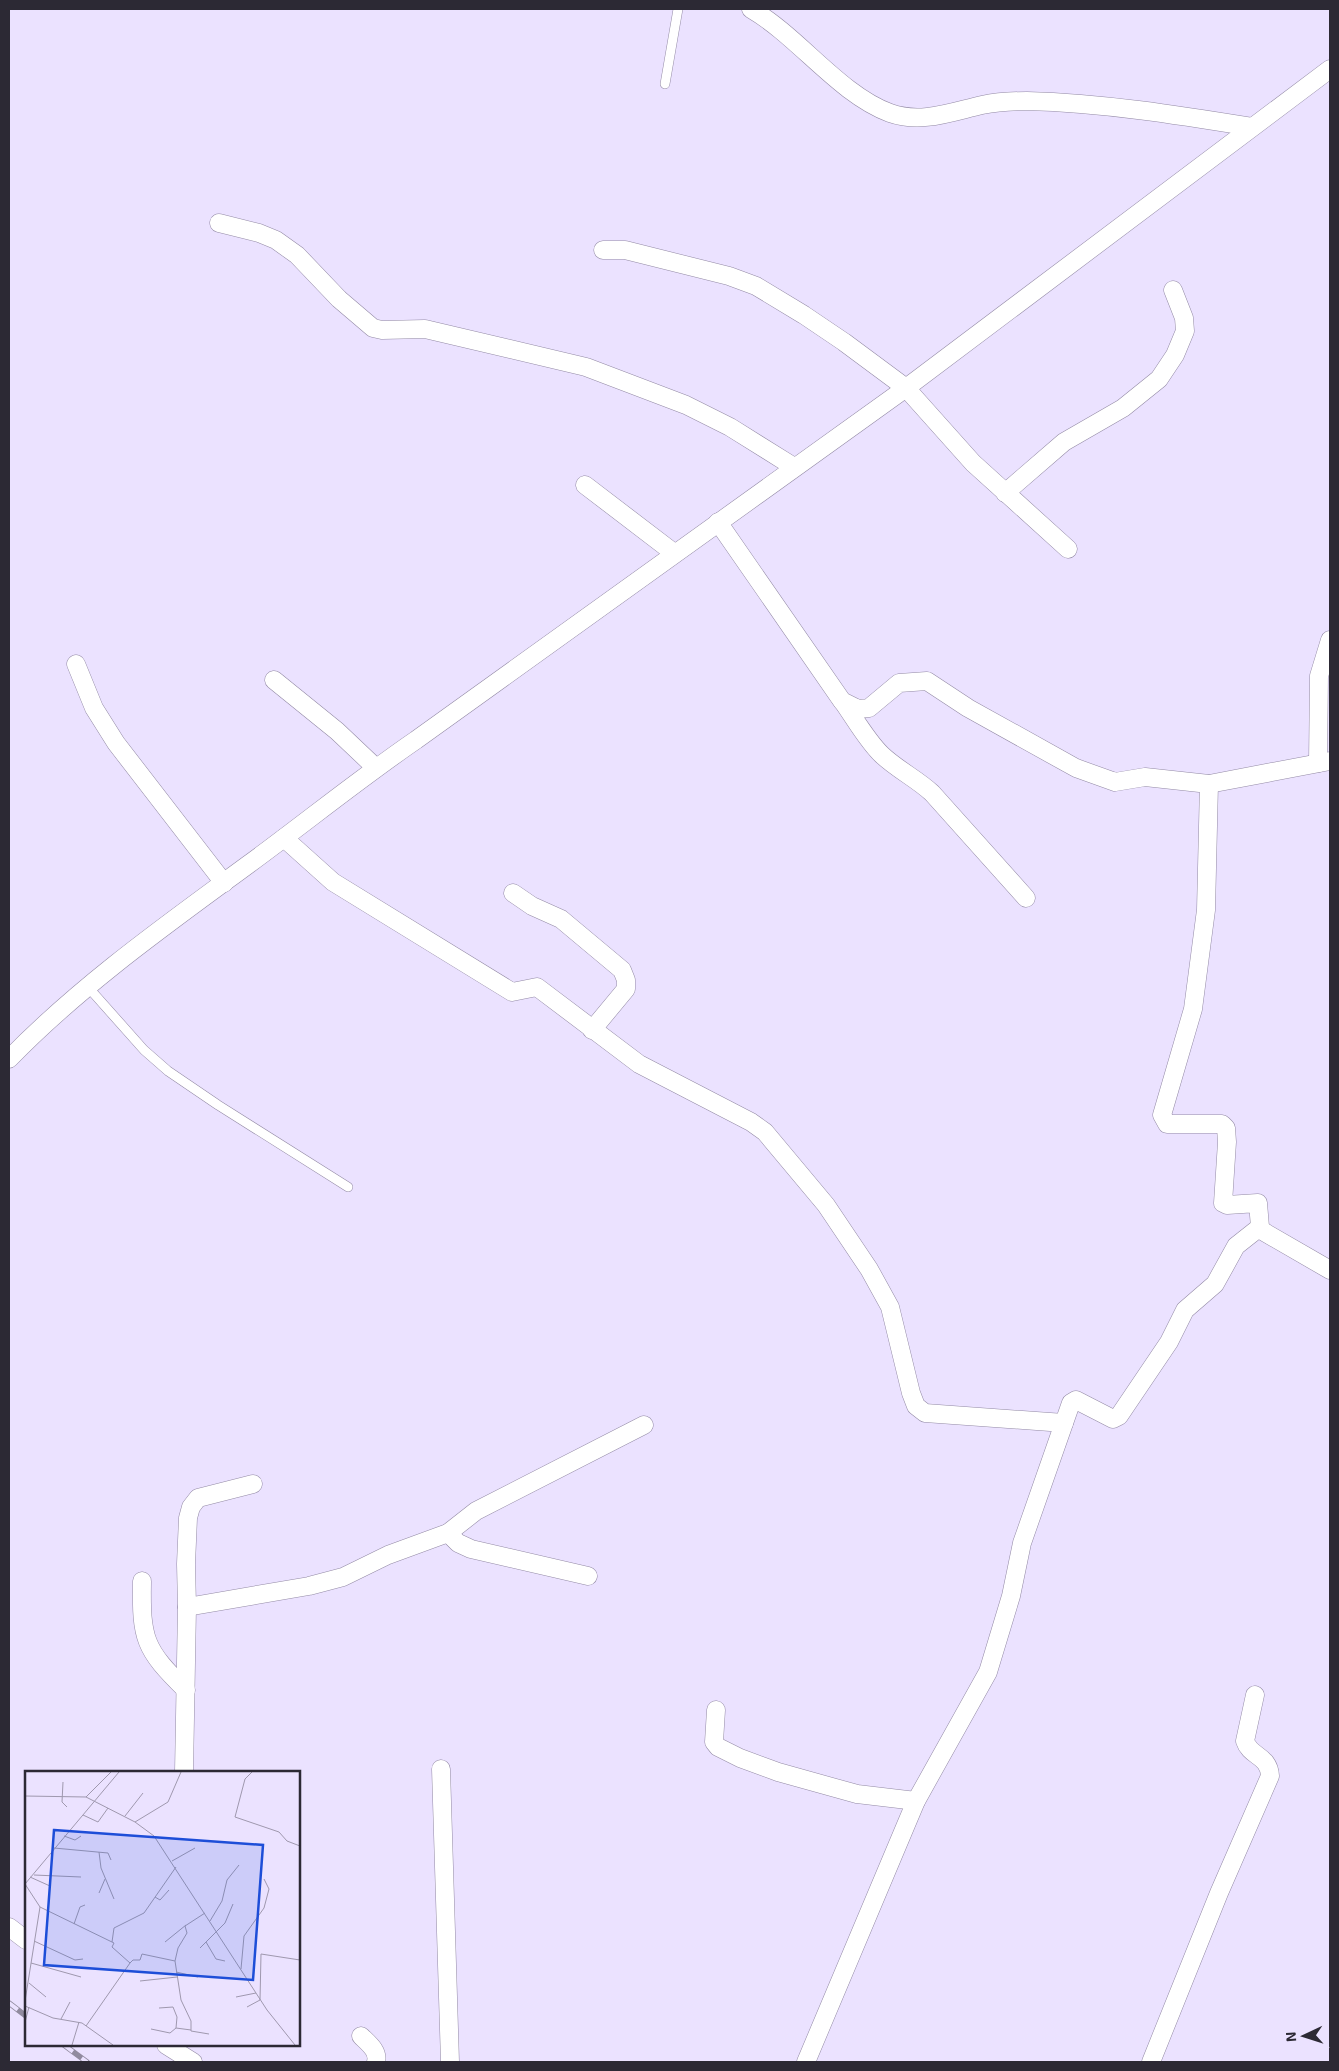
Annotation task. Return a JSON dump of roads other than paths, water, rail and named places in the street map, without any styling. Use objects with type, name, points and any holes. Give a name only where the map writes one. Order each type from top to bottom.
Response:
[{"type":"street","points":[[751,9],[783,31],[855,94],[890,113],[912,119],[934,117],[985,105],[1025,101],[1170,114],[1252,128]]},
{"type":"street","points":[[9,1059],[36,1031],[154,934],[376,767],[906,388],[1330,69]]},
{"type":"street","points":[[219,223],[259,233],[276,240],[297,255],[339,299],[373,328],[382,330],[425,329],[586,367],[686,405],[730,427],[794,467]]},
{"type":"street","points":[[603,250],[625,250],[643,254],[729,276],[756,286],[844,342],[906,388],[973,463],[1005,494],[1068,549]]},
{"type":"street","points":[[1005,494],[1064,442],[1123,408],[1160,379],[1175,355],[1185,331],[1184,318],[1173,290]]},
{"type":"street","points":[[585,485],[674,554]]},
{"type":"street","points":[[718,522],[881,755],[919,781],[932,793],[1026,898]]},
{"type":"street","points":[[842,701],[858,709],[869,708],[899,683],[927,681],[968,708],[1076,768],[1115,782],[1144,777],[1209,784],[1324,762],[1319,676],[1322,664],[1327,656],[1330,640]]},
{"type":"street","points":[[76,664],[94,708],[116,743],[224,882]]},
{"type":"street","points":[[274,680],[337,731],[376,767]]},
{"type":"street","points":[[1209,784],[1206,910],[1193,1009],[1162,1115],[1167,1124],[1222,1124],[1226,1128],[1226,1167],[1223,1203],[1227,1205],[1258,1203],[1259,1229]]},
{"type":"street","points":[[284,838],[334,882],[512,992],[537,987],[639,1064],[751,1122],[765,1132],[826,1205],[870,1269],[890,1307],[911,1393],[916,1406],[925,1413],[1064,1423]]},
{"type":"street","points":[[513,893],[532,906],[561,919],[622,970],[626,980],[626,989],[592,1030]]},
{"type":"street","points":[[1259,1229],[1330,1270]]},
{"type":"street","points":[[806,2062],[916,1801],[988,1672],[1011,1596],[1022,1543],[1071,1402],[1076,1400],[1113,1419],[1119,1416],[1169,1342],[1185,1310],[1215,1284],[1236,1246],[1259,1229]]},
{"type":"street","points":[[187,1607],[309,1586],[343,1577],[388,1555],[448,1533],[476,1511],[644,1425]]},
{"type":"street","points":[[184,1771],[188,1518],[191,1507],[198,1498],[253,1484]]},
{"type":"street","points":[[448,1533],[458,1543],[471,1549],[588,1576]]},
{"type":"street","points":[[142,1581],[144,1633],[150,1650],[162,1667],[186,1690]]},
{"type":"street","points":[[1151,2062],[1219,1893],[1270,1776],[1267,1763],[1247,1746],[1245,1740],[1255,1695]]},
{"type":"street","points":[[716,1710],[714,1742],[718,1747],[740,1758],[778,1772],[857,1794],[916,1801]]},
{"type":"street","points":[[441,1769],[450,2062]]},
{"type":"street","points":[[9,1927],[25,1939]]},
{"type":"street","points":[[361,2036],[375,2052],[376,2062]]},
{"type":"street","points":[[173,2047],[193,2062]]},
{"type":"lane","points":[[666,84],[678,9]]},
{"type":"lane","points":[[88,987],[144,1050],[168,1071],[348,1187]]},
{"type":"railway","points":[[9,2003],[25,2015]]},
{"type":"railway","points":[[65,2046],[87,2062]]}]
